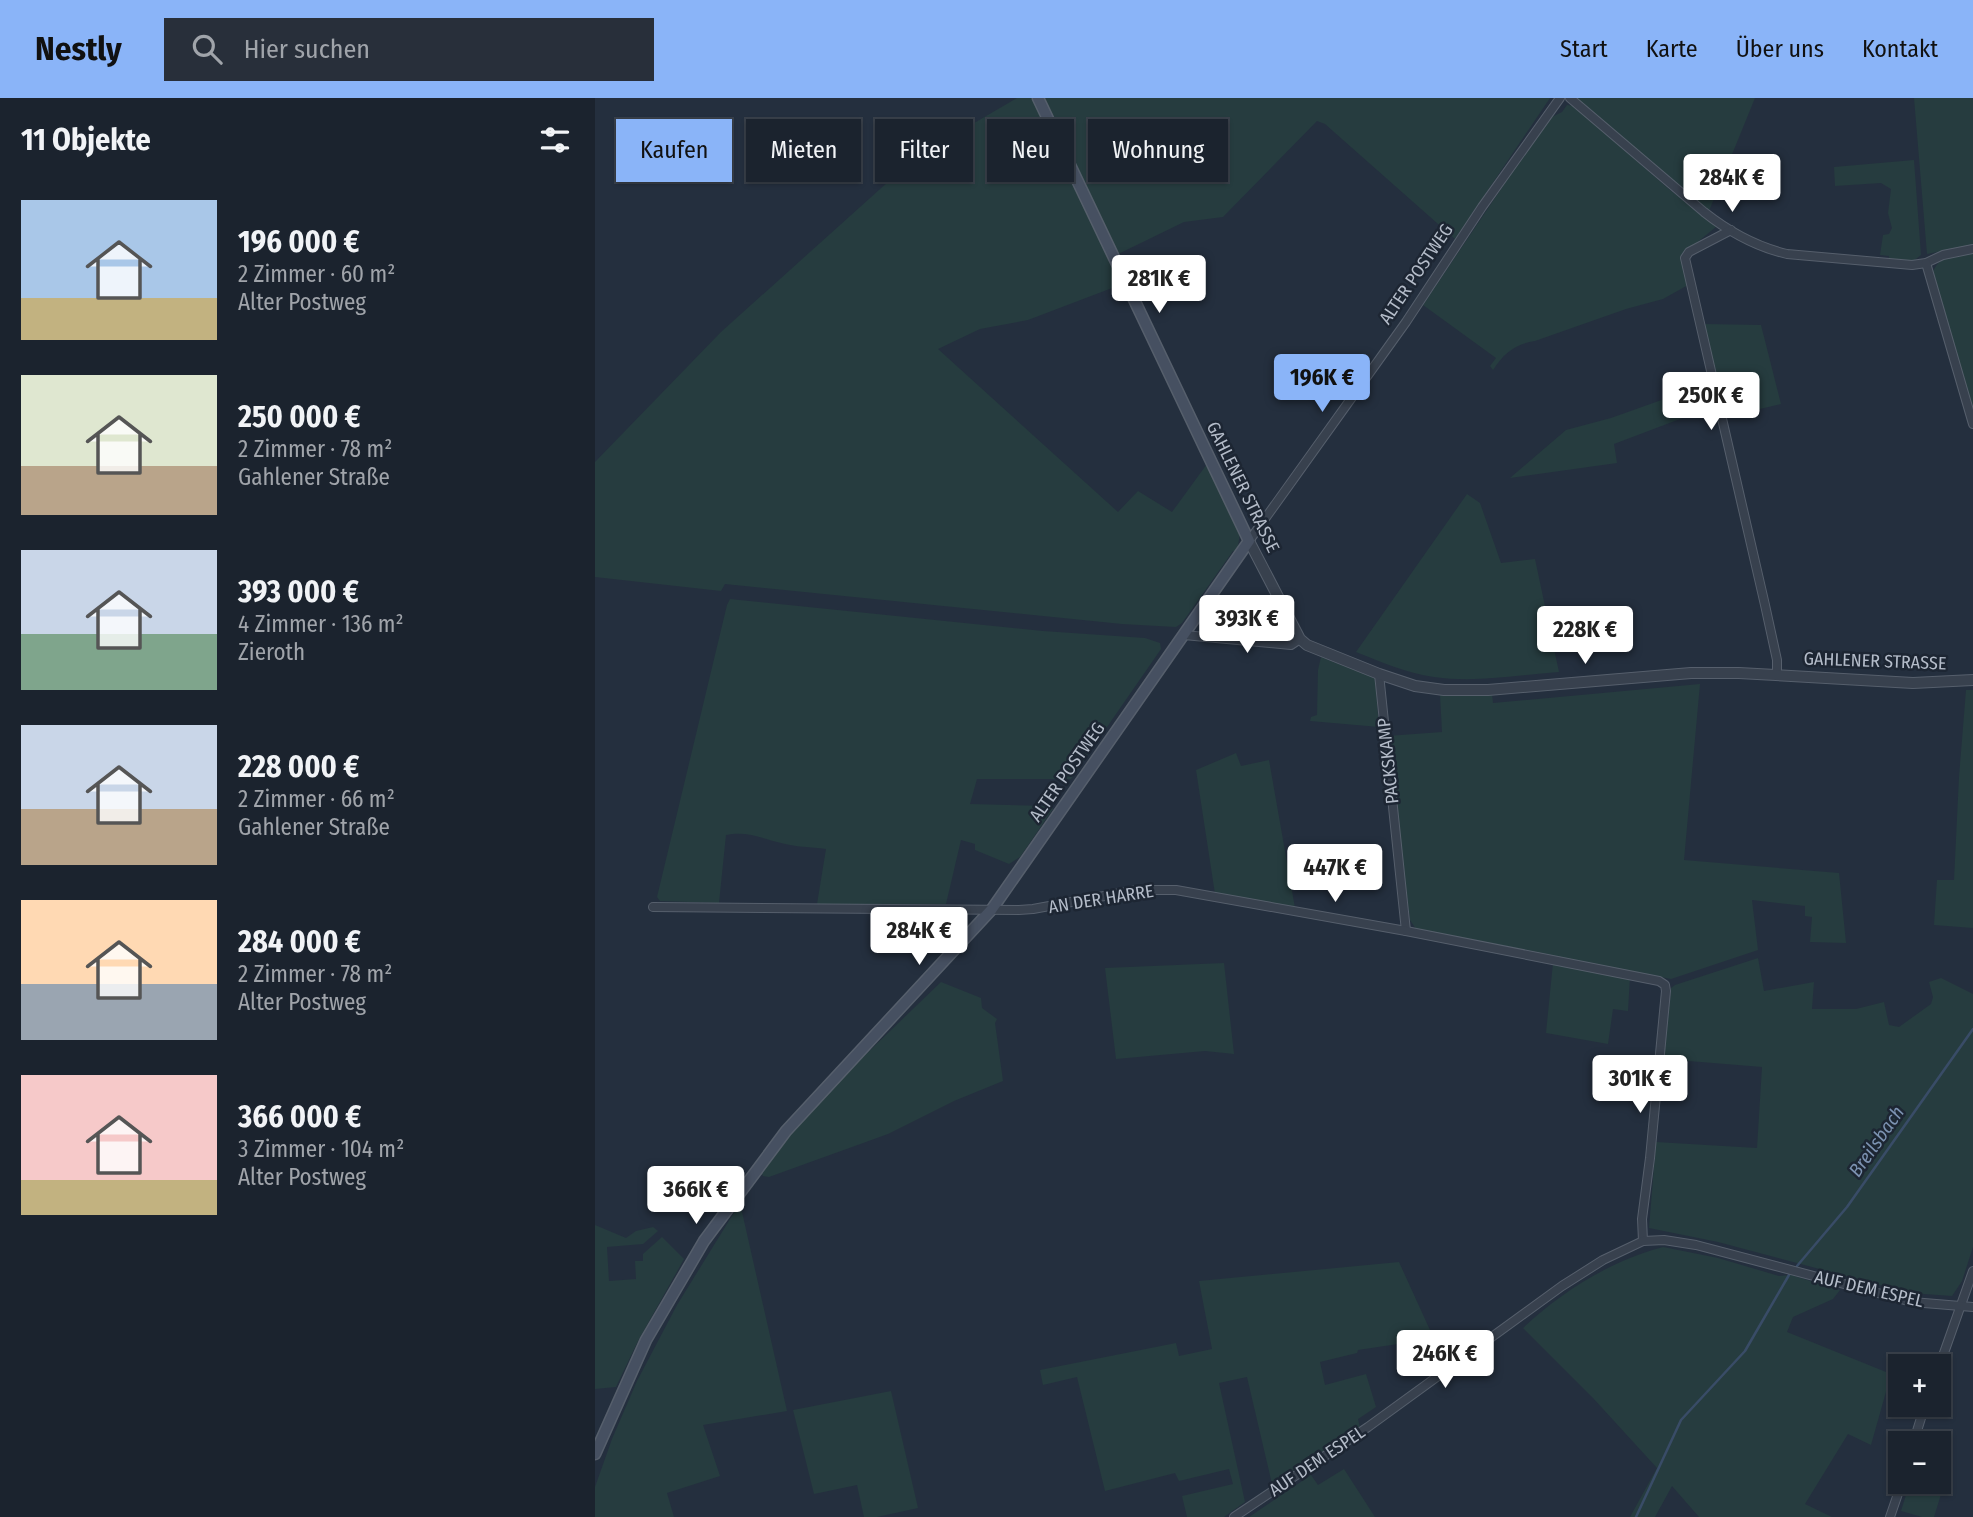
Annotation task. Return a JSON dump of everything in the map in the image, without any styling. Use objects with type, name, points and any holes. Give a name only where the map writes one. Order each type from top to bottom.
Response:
[{"type":"main road","name":"GAHLENER STRASSE","points":[[1039,100],[1249,541]]},
{"type":"main road","name":"ALTER POSTWEG","points":[[595,1454],[626,1381],[669,1298],[704,1241],[786,1131],[992,909],[1249,541]]},
{"type":"street","name":"ALTER POSTWEG","points":[[1249,541],[1560,98]]},
{"type":"street","points":[[1570,98],[1704,212],[1731,230],[1763,246],[1787,254],[1878,263],[1926,263],[1943,255],[1973,250]]},
{"type":"street","points":[[1731,230],[1689,252],[1685,258],[1762,592],[1777,660],[1777,675]]},
{"type":"street","points":[[1926,263],[1973,424]]},
{"type":"street","name":"GAHLENER STRASSE","points":[[1249,541],[1300,639],[1379,674],[1415,686],[1444,690],[1487,690],[1691,673],[1913,683],[1973,680]]},
{"type":"street","points":[[1184,635],[1291,645],[1300,639]]},
{"type":"street","name":"PACKSKAMP","points":[[1379,674],[1406,931]]},
{"type":"street","name":"AN DER HARRE","points":[[653,906],[1033,909],[1137,890],[1176,890],[1406,931],[1659,981],[1665,985],[1642,1219],[1643,1241]]},
{"type":"street","name":"AUF DEM ESPEL","points":[[1234,1517],[1368,1427],[1562,1286],[1603,1260],[1643,1241],[1664,1240],[1696,1245],[1912,1302],[1973,1307]]},
{"type":"street","points":[[1943,1354],[1973,1271]]},
{"type":"street","points":[[1890,1517],[1898,1494]]},
{"type":"green space","points":[[1017,98],[1550,98],[1455,239],[1325,124],[1317,121],[1223,217],[1184,222],[1108,259],[1120,285],[1028,320],[980,329],[938,349],[1118,512],[1138,491],[1172,512],[1207,464],[1240,534],[1237,551],[1233,551],[1182,623],[1176,627],[1122,624],[725,584],[721,591],[595,577],[595,462],[721,332],[888,182],[973,182],[973,124]]},
{"type":"green space","points":[[1574,98],[1755,98],[1709,211]]},
{"type":"green space","points":[[1914,98],[1973,98],[1973,245],[1927,254]]},
{"type":"green space","points":[[1567,105],[1574,106],[1670,190],[1717,226],[1683,254],[1688,285],[1663,299],[1522,344],[1506,354],[1493,370],[1490,366],[1496,358],[1423,305],[1548,119],[1562,112]]},
{"type":"green space","points":[[1914,160],[1921,255],[1912,262],[1889,262],[1889,256],[1880,255],[1883,235],[1889,234],[1892,228],[1888,213],[1891,189],[1881,183],[1835,186],[1834,167]]},
{"type":"green space","points":[[1973,252],[1973,415],[1933,272],[1944,259]]},
{"type":"green space","points":[[1703,324],[1761,325],[1781,404],[1726,417]]},
{"type":"green space","points":[[1712,382],[1717,405],[1614,444],[1617,463],[1510,478],[1566,430],[1611,418]]},
{"type":"green space","points":[[1467,494],[1480,503],[1501,563],[1535,559],[1559,672],[1449,679],[1414,673],[1356,652]]},
{"type":"green space","points":[[730,599],[1043,631],[1145,638],[1160,643],[1161,649],[1071,779],[977,779],[970,804],[1050,806],[1053,809],[1020,857],[1009,864],[975,850],[975,844],[961,840],[946,904],[817,904],[826,849],[741,834],[726,835],[719,903],[660,901],[657,897]]},
{"type":"green space","points":[[1321,657],[1375,678],[1379,727],[1310,721],[1311,717],[1317,715]]},
{"type":"green space","points":[[1700,684],[1684,860],[1839,873],[1846,943],[1810,942],[1812,917],[1805,916],[1805,906],[1752,900],[1758,950],[1671,979],[1416,929],[1410,920],[1387,736],[1442,732],[1440,695],[1492,694],[1493,703]]},
{"type":"green space","points":[[1966,690],[1973,690],[1973,928],[1934,925],[1937,880],[1954,880]]},
{"type":"green space","points":[[1236,753],[1241,766],[1269,760],[1295,908],[1215,894],[1196,770]]},
{"type":"green space","points":[[1758,958],[1764,991],[1814,982],[1812,1009],[1856,1009],[1884,1002],[1889,1025],[1899,1027],[1931,1004],[1933,997],[1929,982],[1941,978],[1973,994],[1973,1247],[1962,1281],[1952,1296],[1910,1293],[1718,1242],[1649,1228],[1656,1142],[1757,1148],[1762,1067],[1664,1059],[1671,988]]},
{"type":"green space","points":[[1224,963],[1234,1054],[1205,1051],[1116,1059],[1105,968]]},
{"type":"green space","points":[[1553,963],[1630,977],[1628,1011],[1613,1009],[1608,1044],[1546,1033]]},
{"type":"green space","points":[[941,982],[981,998],[982,1008],[997,1019],[995,1023],[1003,1081],[954,1101],[888,1134],[769,1177],[763,1176],[761,1167],[833,1086]]},
{"type":"green space","points":[[740,1203],[787,1411],[703,1425],[720,1476],[667,1493],[674,1517],[595,1517],[595,1487],[637,1381],[677,1305]]},
{"type":"green space","points":[[595,1225],[626,1238],[636,1231],[653,1227],[658,1231],[643,1244],[607,1247],[609,1281],[636,1279],[635,1261],[643,1261],[643,1254],[662,1237],[684,1259],[638,1341],[616,1387],[595,1389]]},
{"type":"green space","points":[[1663,1247],[1718,1258],[1779,1276],[1791,1275],[1840,1290],[1833,1299],[1793,1317],[1787,1332],[1888,1373],[1888,1385],[1871,1445],[1848,1434],[1805,1504],[1832,1517],[1699,1517],[1672,1486],[1655,1517],[1630,1517],[1657,1468],[1593,1398],[1523,1328],[1554,1302],[1588,1279]]},
{"type":"green space","points":[[1399,1262],[1435,1341],[1358,1350],[1357,1353],[1320,1362],[1325,1385],[1366,1374],[1376,1407],[1358,1419],[1360,1428],[1272,1484],[1247,1377],[1219,1383],[1245,1502],[1224,1517],[1187,1517],[1182,1496],[1233,1484],[1229,1469],[1179,1481],[1175,1473],[1105,1491],[1077,1377],[1043,1385],[1040,1370],[1176,1343],[1179,1356],[1212,1349],[1199,1281]]},
{"type":"green space","points":[[891,1391],[918,1508],[877,1517],[864,1517],[857,1485],[814,1494],[793,1410]]},
{"type":"green space","points":[[1344,1469],[1375,1517],[1249,1517],[1311,1475],[1318,1485]]},
{"type":"green space","points":[[1906,1494],[1941,1494],[1934,1517],[1922,1517],[1901,1511]]},
{"type":"waterway","name":"Breilsbach","points":[[1797,1266],[1847,1207],[1973,1029]]},
{"type":"waterway","name":"Breilsbach","points":[[1636,1517],[1681,1420],[1745,1351],[1789,1275]]}]
